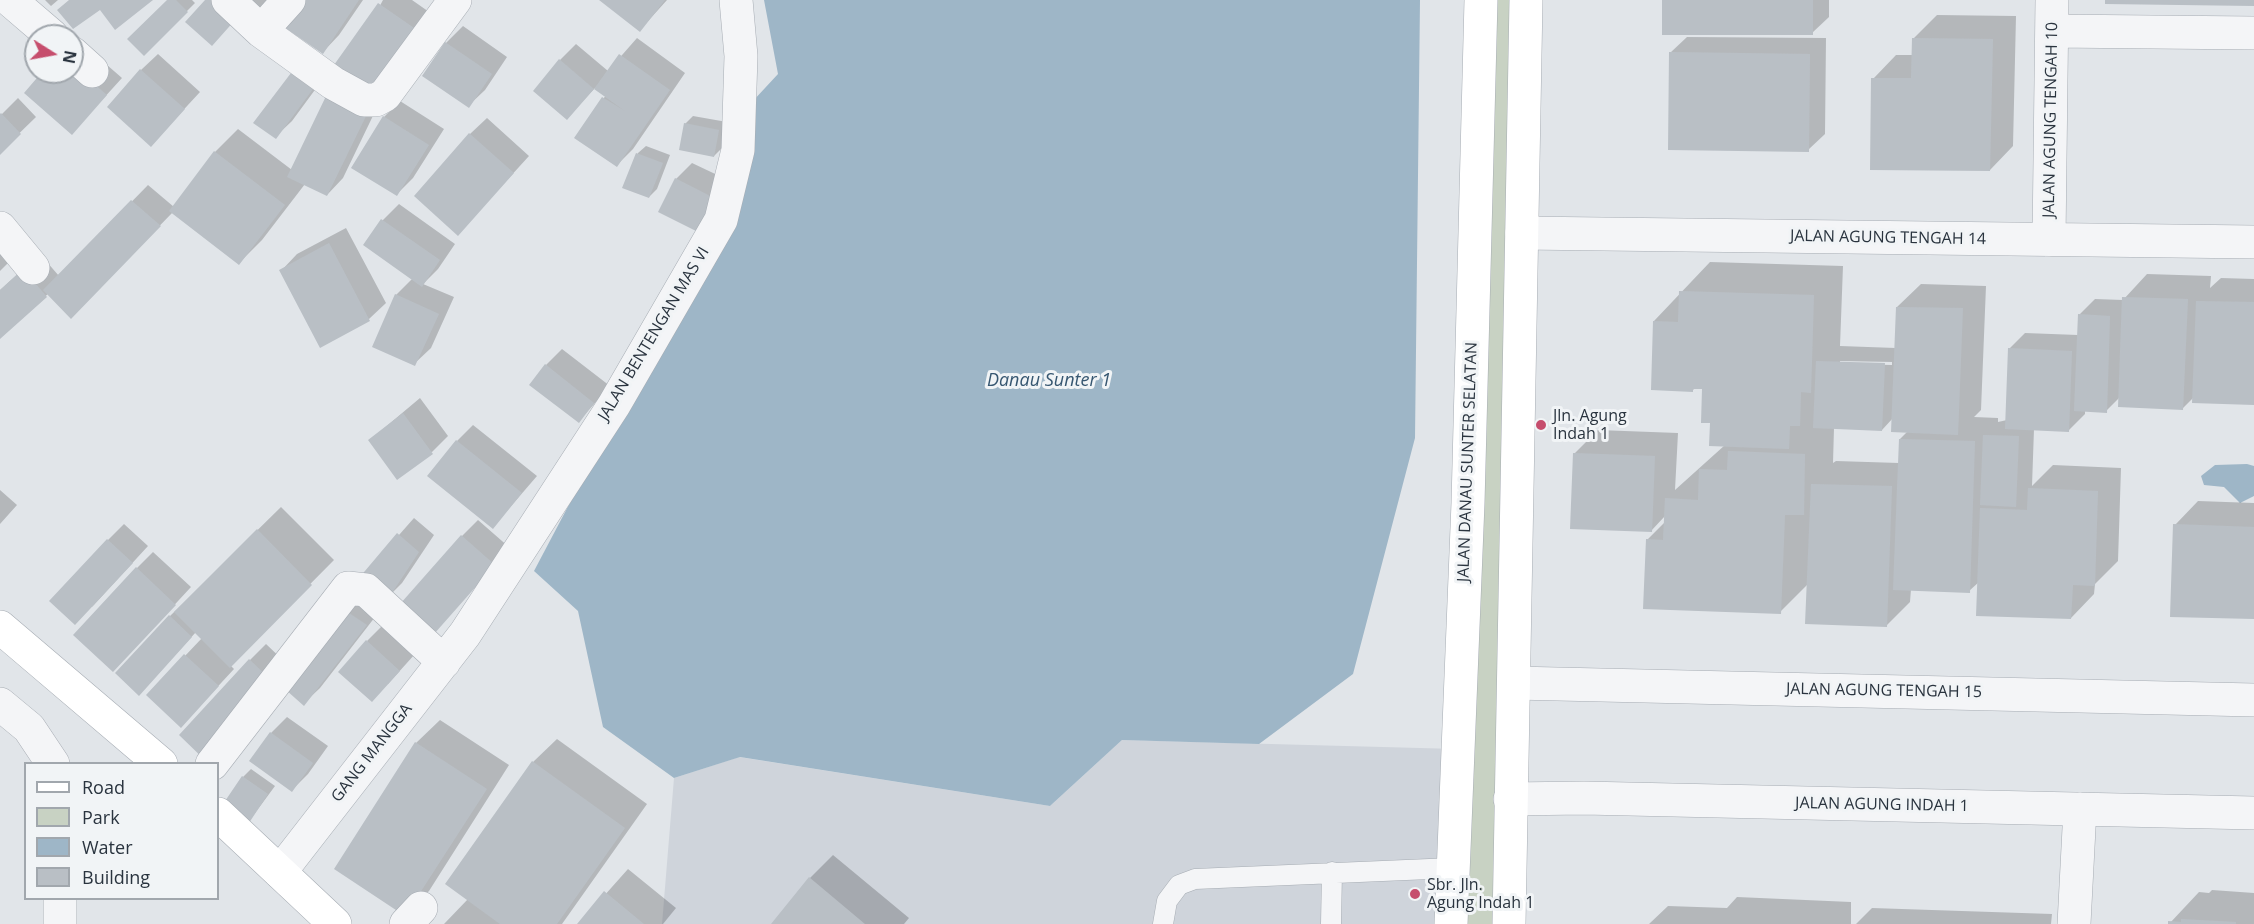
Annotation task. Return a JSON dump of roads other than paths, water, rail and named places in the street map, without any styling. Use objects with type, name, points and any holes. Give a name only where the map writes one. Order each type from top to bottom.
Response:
[{"type":"street","points":[[10,0],[38,24]]},
{"type":"street","points":[[228,0],[261,32],[333,83],[364,100],[376,100],[385,95],[455,0]]},
{"type":"street","points":[[261,32],[289,0]]},
{"type":"street","name":"JALAN BENTENGAN MAS VI","points":[[465,634],[614,405],[721,220],[738,150],[741,56],[736,0]]},
{"type":"street","name":"JALAN DANAU SUNTER SELATAN","points":[[1451,924],[1467,503],[1481,0]]},
{"type":"street","points":[[1509,924],[1526,0]]},
{"type":"street","points":[[2052,16],[2254,33]]},
{"type":"street","name":"JALAN AGUNG TENGAH 10","points":[[2049,240],[2052,16]]},
{"type":"street","points":[[0,228],[33,268]]},
{"type":"street","name":"JALAN AGUNG TENGAH 14","points":[[1522,233],[2254,242]]},
{"type":"street","points":[[214,762],[348,588],[366,590],[377,598],[444,662]]},
{"type":"street","points":[[0,627],[159,762]]},
{"type":"street","name":"GANG MANGGA","points":[[280,872],[465,634]]},
{"type":"street","name":"JALAN AGUNG TENGAH 15","points":[[1514,683],[2254,700]]},
{"type":"street","points":[[0,704],[28,728],[52,762]]},
{"type":"street","name":"JALAN AGUNG INDAH 1","points":[[1510,799],[1584,798],[2254,813]]},
{"type":"street","points":[[2074,924],[2079,809]]},
{"type":"street","points":[[219,815],[335,924]]},
{"type":"street","points":[[60,900],[60,924]]},
{"type":"lane","points":[[1163,924],[1167,901],[1179,885],[1195,879],[1453,868]]},
{"type":"lane","points":[[1331,924],[1332,872]]},
{"type":"water","name":"Danau Sunter 1","points":[[764,0],[1420,0],[1415,438],[1353,674],[1259,744],[1122,740],[1050,806],[740,757],[674,778],[603,727],[578,611],[534,571],[735,190],[752,102],[778,74]]},
{"type":"water","points":[[2247,464],[2254,466],[2254,496],[2240,503],[2224,487],[2204,485],[2201,476],[2215,465]]},
{"type":"place","name":"Jln. Agung Indah 1","points":[[1541,425]]},
{"type":"place","name":"Sbr. Jln. Agung Indah 1","points":[[1415,894]]}]
